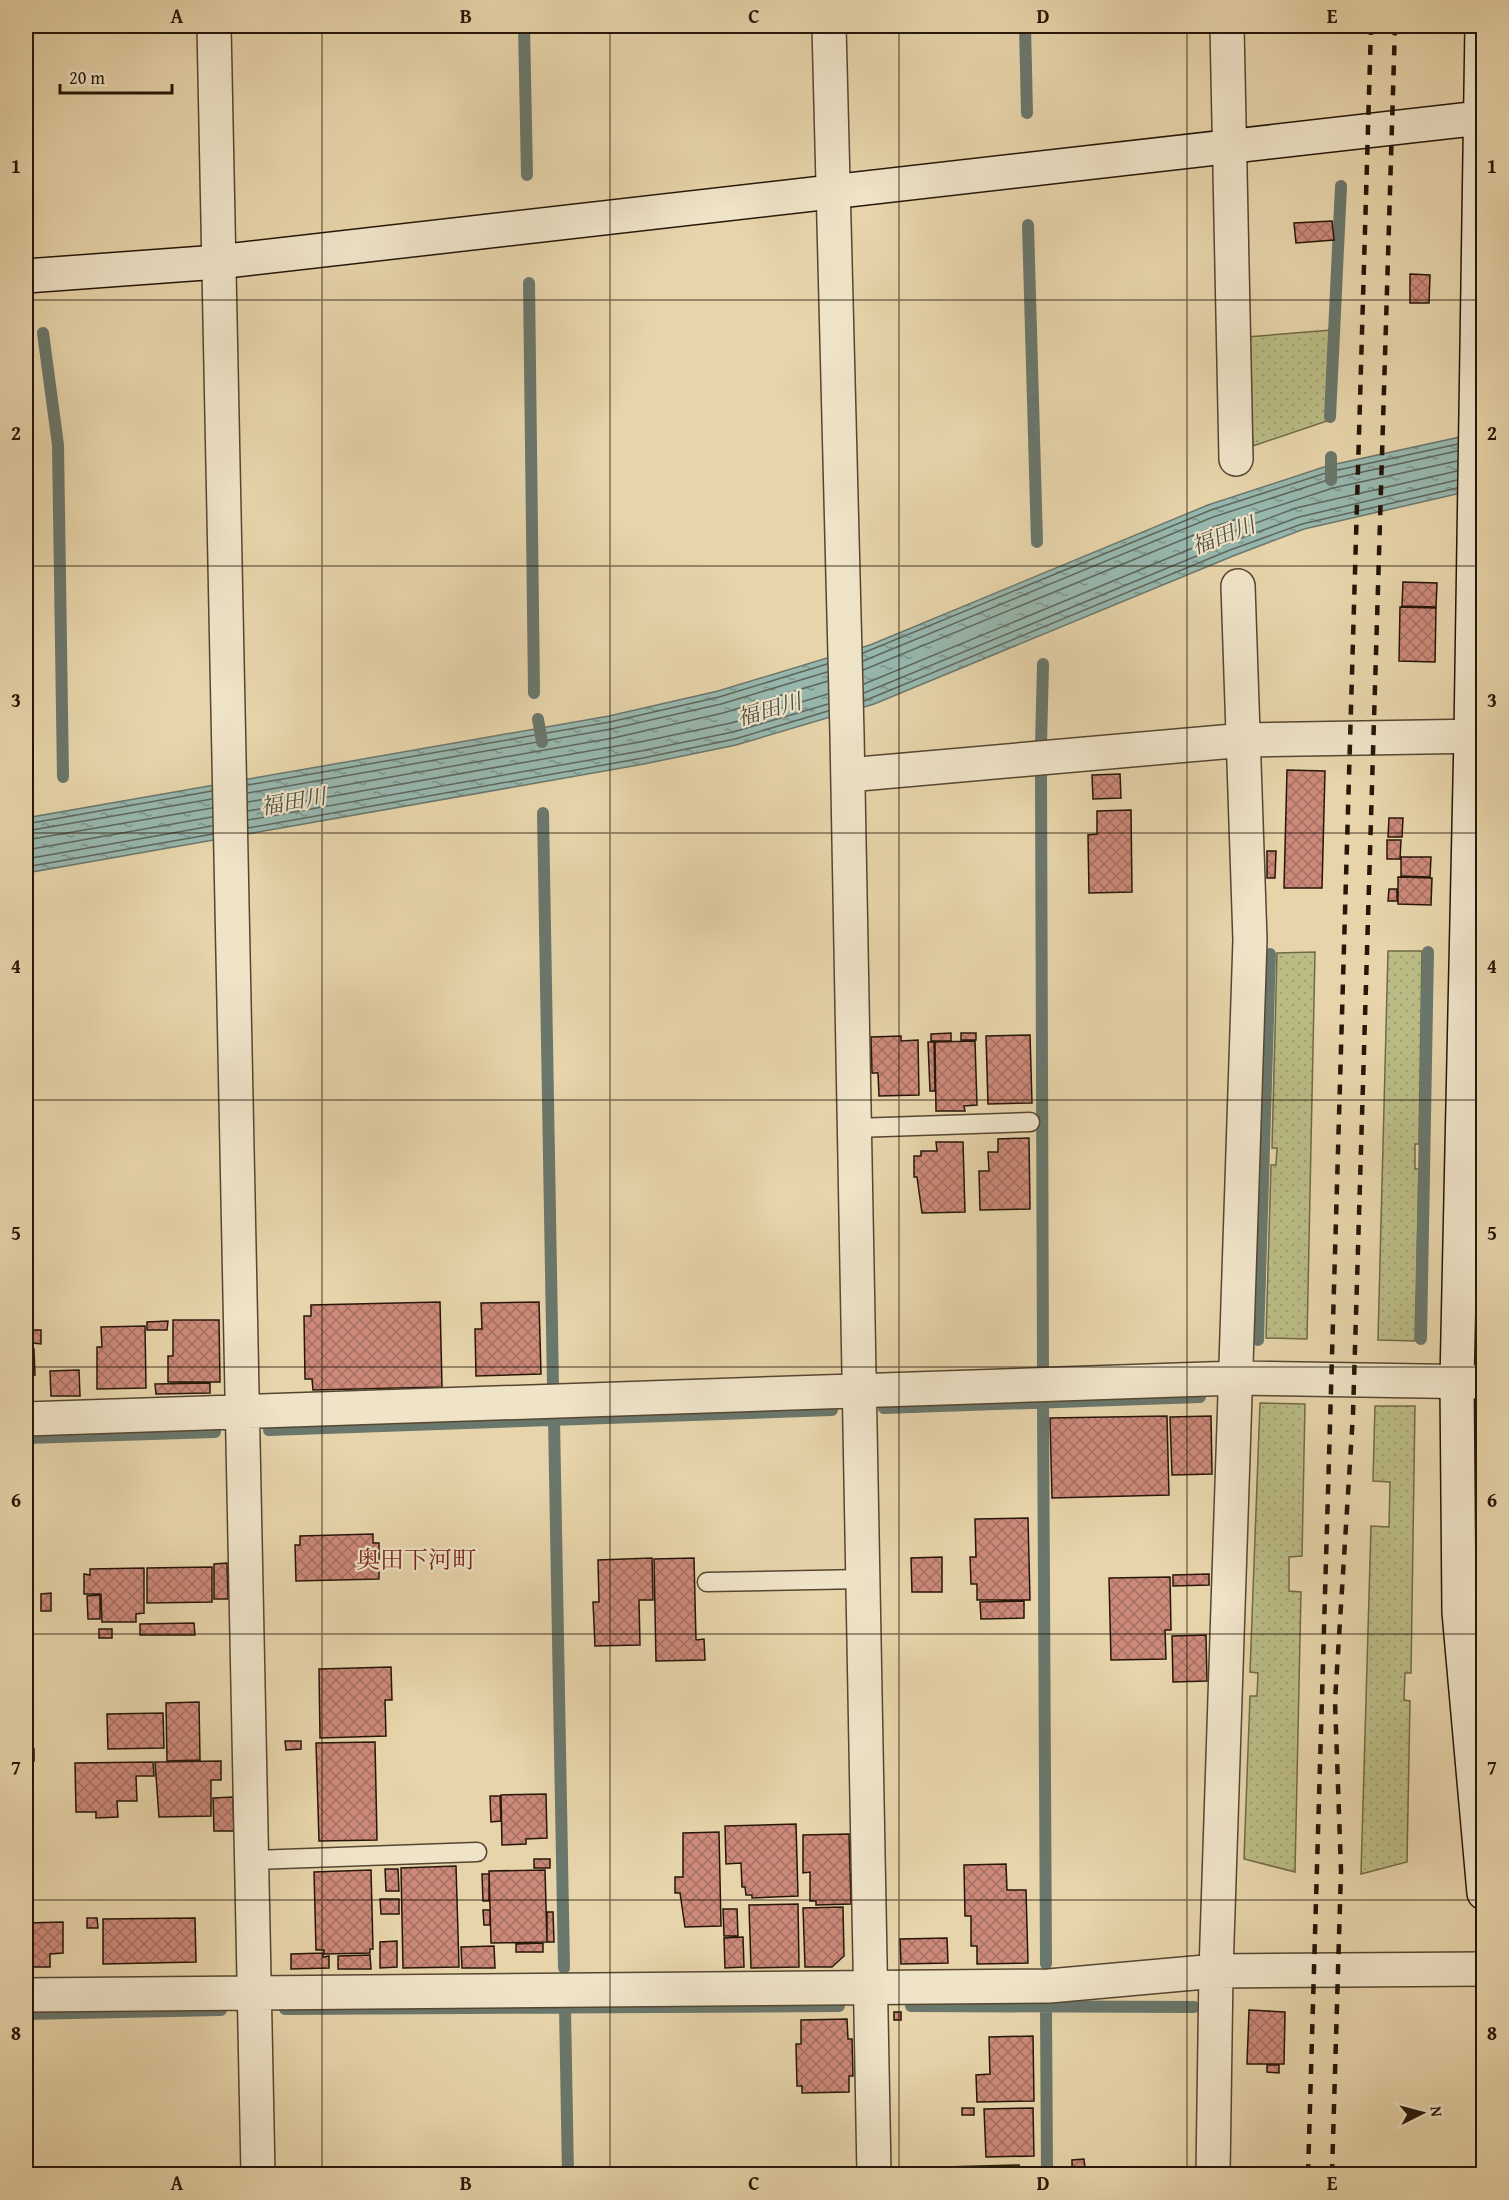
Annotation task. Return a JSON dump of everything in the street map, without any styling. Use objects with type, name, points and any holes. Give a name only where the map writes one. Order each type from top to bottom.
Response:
[{"type":"street","points":[[214,26],[258,2175]]},
{"type":"street","points":[[829,26],[848,734],[874,2175]]},
{"type":"street","points":[[1227,26],[1236,459]]},
{"type":"street","points":[[1482,26],[1474,508],[1477,736],[1470,1382],[1459,1612],[1484,1893]]},
{"type":"street","points":[[26,276],[218,262],[1482,118]]},
{"type":"street","points":[[1213,2175],[1216,1971],[1250,940],[1238,586]]},
{"type":"street","points":[[848,775],[1245,740],[1477,736]]},
{"type":"street","points":[[26,1419],[1236,1378],[1470,1382]]},
{"type":"street","points":[[26,1995],[1049,1986],[1216,1971],[1484,1969]]},
{"type":"lane","points":[[855,1128],[1030,1122]]},
{"type":"lane","points":[[707,1582],[863,1579]]},
{"type":"lane","points":[[251,1860],[477,1852]]},
{"type":"green space","points":[[1331,330],[1327,421],[1253,446],[1247,337]]},
{"type":"green space","points":[[1388,951],[1422,951],[1419,1144],[1415,1144],[1415,1169],[1419,1169],[1415,1341],[1378,1340]]},
{"type":"green space","points":[[1315,952],[1307,1339],[1266,1338],[1271,1165],[1276,1165],[1277,1148],[1272,1148],[1277,953]]},
{"type":"green space","points":[[1260,1403],[1305,1404],[1302,1556],[1289,1557],[1289,1591],[1301,1592],[1295,1872],[1244,1859],[1250,1696],[1257,1696],[1258,1673],[1250,1672]]},
{"type":"green space","points":[[1375,1406],[1415,1406],[1411,1673],[1405,1673],[1404,1700],[1410,1701],[1407,1862],[1361,1874],[1371,1526],[1389,1527],[1390,1482],[1373,1481]]},
{"type":"water","name":"福田川","points":[[1483,432],[1483,488],[1304,529],[874,704],[736,745],[644,764],[26,873],[26,818],[609,716],[718,691],[870,645],[1208,505],[1327,466]]},
{"type":"building","points":[[1332,221],[1334,240],[1296,243],[1294,223]]},
{"type":"building","points":[[1410,274],[1430,275],[1429,303],[1410,303]]},
{"type":"building","points":[[1403,582],[1437,583],[1436,607],[1402,606]]},
{"type":"building","points":[[1400,607],[1436,608],[1435,662],[1399,661]]},
{"type":"building","points":[[1287,770],[1325,771],[1322,888],[1284,888]]},
{"type":"building","points":[[1120,774],[1121,798],[1093,799],[1092,775]]},
{"type":"building","points":[[1131,810],[1132,892],[1089,893],[1088,835],[1097,834],[1097,811]]},
{"type":"building","points":[[1389,818],[1403,818],[1402,837],[1388,837]]},
{"type":"building","points":[[1387,840],[1401,840],[1400,859],[1387,859]]},
{"type":"building","points":[[1267,851],[1276,851],[1275,878],[1267,878]]},
{"type":"building","points":[[1401,857],[1431,857],[1430,877],[1401,876]]},
{"type":"building","points":[[1398,877],[1432,878],[1431,905],[1398,904]]},
{"type":"building","points":[[1389,889],[1397,889],[1397,901],[1388,901]]},
{"type":"building","points":[[951,1033],[951,1041],[931,1041],[931,1034]]},
{"type":"building","points":[[961,1033],[976,1033],[976,1040],[961,1040]]},
{"type":"building","points":[[1030,1035],[1032,1103],[988,1104],[986,1036]]},
{"type":"building","points":[[901,1036],[901,1041],[918,1040],[919,1095],[879,1096],[878,1073],[872,1073],[871,1037]]},
{"type":"building","points":[[975,1041],[977,1105],[964,1106],[965,1111],[936,1111],[935,1042]]},
{"type":"building","points":[[928,1042],[934,1042],[935,1091],[930,1091]]},
{"type":"building","points":[[1029,1138],[1030,1209],[980,1210],[979,1171],[989,1171],[988,1152],[998,1152],[998,1139]]},
{"type":"building","points":[[936,1142],[963,1142],[965,1212],[922,1213],[917,1177],[914,1177],[914,1156],[921,1156],[921,1151],[937,1151]]},
{"type":"building","points":[[440,1302],[442,1387],[313,1390],[312,1379],[305,1379],[304,1316],[311,1316],[311,1305]]},
{"type":"building","points":[[539,1302],[541,1374],[476,1376],[475,1329],[482,1329],[481,1303]]},
{"type":"building","points":[[173,1320],[219,1320],[220,1382],[168,1382],[168,1356],[173,1356]]},
{"type":"building","points":[[168,1321],[167,1330],[147,1330],[147,1322]]},
{"type":"building","points":[[145,1326],[146,1388],[97,1389],[97,1347],[102,1347],[101,1327]]},
{"type":"building","points":[[32,1330],[41,1330],[41,1344],[33,1343]]},
{"type":"building","points":[[26,1349],[34,1349],[35,1375],[33,1375],[31,1397],[26,1397]]},
{"type":"building","points":[[79,1370],[80,1396],[51,1396],[50,1371]]},
{"type":"building","points":[[210,1383],[210,1393],[156,1394],[155,1384]]},
{"type":"building","points":[[1167,1416],[1169,1495],[1052,1498],[1050,1418]]},
{"type":"building","points":[[1211,1416],[1212,1474],[1172,1475],[1170,1417]]},
{"type":"building","points":[[1028,1518],[1030,1600],[977,1600],[977,1584],[971,1584],[970,1557],[976,1557],[975,1519]]},
{"type":"building","points":[[373,1534],[373,1543],[379,1543],[379,1579],[296,1581],[295,1545],[300,1545],[300,1536]]},
{"type":"building","points":[[942,1557],[942,1592],[912,1592],[911,1558]]},
{"type":"building","points":[[652,1558],[653,1600],[639,1600],[640,1645],[595,1646],[593,1602],[599,1602],[598,1560]]},
{"type":"building","points":[[694,1558],[696,1640],[704,1639],[705,1660],[656,1661],[654,1559]]},
{"type":"building","points":[[227,1563],[228,1599],[214,1599],[214,1564]]},
{"type":"building","points":[[212,1567],[212,1602],[147,1603],[147,1568]]},
{"type":"building","points":[[144,1568],[144,1613],[136,1614],[136,1622],[102,1622],[101,1594],[84,1594],[84,1574],[90,1575],[90,1569]]},
{"type":"building","points":[[1209,1574],[1209,1585],[1173,1586],[1173,1575]]},
{"type":"building","points":[[1170,1577],[1171,1630],[1165,1630],[1166,1659],[1111,1660],[1109,1578]]},
{"type":"building","points":[[51,1593],[51,1611],[41,1611],[41,1594]]},
{"type":"building","points":[[100,1595],[100,1619],[88,1619],[87,1596]]},
{"type":"building","points":[[1024,1601],[1024,1618],[981,1619],[980,1602]]},
{"type":"building","points":[[194,1623],[195,1635],[140,1635],[140,1624]]},
{"type":"building","points":[[99,1629],[112,1629],[112,1638],[99,1638]]},
{"type":"building","points":[[1206,1635],[1207,1681],[1173,1682],[1172,1636]]},
{"type":"building","points":[[391,1667],[392,1700],[385,1700],[386,1736],[320,1738],[319,1669]]},
{"type":"building","points":[[199,1702],[200,1760],[167,1761],[166,1703]]},
{"type":"building","points":[[163,1713],[164,1748],[108,1749],[107,1714]]},
{"type":"building","points":[[285,1741],[301,1741],[301,1749],[286,1750]]},
{"type":"building","points":[[375,1742],[377,1840],[319,1841],[316,1743]]},
{"type":"building","points":[[26,1749],[34,1749],[34,1761],[26,1761]]},
{"type":"building","points":[[221,1761],[221,1780],[211,1780],[211,1816],[159,1817],[155,1762]]},
{"type":"building","points":[[153,1762],[154,1776],[136,1776],[137,1801],[117,1801],[118,1817],[96,1818],[96,1812],[76,1812],[75,1763]]},
{"type":"building","points":[[546,1794],[547,1838],[526,1839],[526,1844],[502,1845],[501,1795]]},
{"type":"building","points":[[490,1796],[500,1796],[501,1821],[491,1822]]},
{"type":"building","points":[[233,1797],[234,1831],[214,1831],[213,1798]]},
{"type":"building","points":[[796,1824],[798,1896],[752,1898],[752,1895],[746,1895],[745,1887],[742,1887],[741,1863],[726,1864],[725,1826]]},
{"type":"building","points":[[719,1832],[721,1926],[685,1927],[680,1893],[675,1893],[675,1877],[683,1877],[683,1833]]},
{"type":"building","points":[[849,1834],[851,1904],[816,1905],[816,1901],[810,1901],[810,1872],[803,1873],[803,1835]]},
{"type":"building","points":[[534,1859],[550,1859],[550,1868],[534,1868]]},
{"type":"building","points":[[1006,1864],[1007,1890],[1026,1890],[1028,1963],[977,1964],[977,1946],[971,1946],[971,1916],[965,1916],[964,1865]]},
{"type":"building","points":[[456,1866],[459,1967],[403,1968],[401,1868]]},
{"type":"building","points":[[385,1869],[398,1869],[399,1891],[386,1891]]},
{"type":"building","points":[[371,1870],[373,1949],[370,1949],[370,1953],[324,1954],[324,1950],[316,1950],[314,1872]]},
{"type":"building","points":[[545,1870],[547,1942],[491,1943],[489,1871]]},
{"type":"building","points":[[482,1874],[489,1874],[489,1901],[483,1901]]},
{"type":"building","points":[[380,1899],[399,1899],[399,1914],[381,1914]]},
{"type":"building","points":[[798,1904],[799,1967],[751,1968],[749,1905]]},
{"type":"building","points":[[843,1907],[844,1956],[832,1967],[805,1967],[803,1908]]},
{"type":"building","points":[[723,1909],[737,1909],[738,1936],[724,1936]]},
{"type":"building","points":[[483,1910],[490,1910],[490,1925],[484,1925]]},
{"type":"building","points":[[547,1912],[553,1912],[554,1942],[547,1942]]},
{"type":"building","points":[[87,1918],[97,1918],[98,1928],[87,1928]]},
{"type":"building","points":[[195,1918],[196,1962],[103,1964],[103,1919]]},
{"type":"building","points":[[63,1922],[63,1953],[50,1954],[50,1967],[26,1967],[26,1923]]},
{"type":"building","points":[[743,1937],[744,1967],[725,1968],[724,1938]]},
{"type":"building","points":[[947,1938],[948,1963],[901,1964],[900,1939]]},
{"type":"building","points":[[397,1941],[397,1967],[380,1968],[380,1942]]},
{"type":"building","points":[[543,1943],[543,1952],[516,1952],[516,1944]]},
{"type":"building","points":[[494,1946],[495,1968],[462,1968],[461,1947]]},
{"type":"building","points":[[323,1953],[323,1957],[329,1956],[329,1968],[291,1969],[291,1954]]},
{"type":"building","points":[[370,1955],[371,1969],[338,1969],[338,1956]]},
{"type":"building","points":[[1249,2010],[1285,2012],[1284,2064],[1247,2064]]},
{"type":"building","points":[[894,2012],[901,2012],[901,2020],[894,2020]]},
{"type":"building","points":[[847,2019],[848,2039],[852,2039],[853,2076],[849,2076],[849,2092],[802,2093],[802,2086],[797,2086],[796,2044],[801,2044],[801,2020]]},
{"type":"building","points":[[1033,2036],[1034,2101],[977,2102],[976,2075],[990,2074],[989,2037]]},
{"type":"building","points":[[1267,2065],[1279,2065],[1279,2073],[1267,2072]]},
{"type":"building","points":[[962,2108],[974,2108],[974,2115],[962,2115]]},
{"type":"building","points":[[1033,2108],[1034,2156],[986,2157],[984,2109]]},
{"type":"building","points":[[1084,2159],[1085,2168],[1072,2168],[1072,2160]]},
{"type":"building","points":[[1019,2165],[1019,2174],[943,2174],[943,2167]]},
{"type":"building","points":[[1151,2170],[1151,2174],[1066,2174],[1066,2173]]},
{"type":"waterway","points":[[524,26],[527,175]]},
{"type":"waterway","points":[[1025,26],[1027,113]]},
{"type":"waterway","points":[[1330,417],[1341,186]]},
{"type":"waterway","points":[[26,213],[28,222]]},
{"type":"waterway","points":[[1028,225],[1037,542]]},
{"type":"waterway","points":[[529,283],[534,693]]},
{"type":"waterway","points":[[43,333],[58,445],[63,777]]},
{"type":"waterway","points":[[1331,457],[1331,480]]},
{"type":"waterway","points":[[1041,745],[1043,664]]},
{"type":"waterway","points":[[538,719],[542,742]]},
{"type":"waterway","points":[[1041,774],[1043,1370]]},
{"type":"waterway","points":[[543,813],[553,1386]]},
{"type":"waterway","points":[[1421,1339],[1428,952]]},
{"type":"waterway","points":[[1258,1340],[1270,954]]},
{"type":"waterway","points":[[884,1408],[1200,1397]]},
{"type":"waterway","points":[[1043,1402],[1046,1964]]},
{"type":"waterway","points":[[269,1430],[832,1410]]},
{"type":"waterway","points":[[554,1419],[564,1968]]},
{"type":"waterway","points":[[26,1438],[215,1432]]},
{"type":"waterway","points":[[285,2009],[839,2006]]},
{"type":"waterway","points":[[911,2006],[1194,2007]]},
{"type":"waterway","points":[[1046,2007],[1047,2174]]},
{"type":"waterway","points":[[565,2008],[568,2174]]},
{"type":"waterway","points":[[26,2014],[221,2010]]},
{"type":"railway","points":[[1308,2174],[1371,26]]},
{"type":"railway","points":[[1332,2174],[1341,1870],[1335,1701],[1353,1414],[1395,26]]},
{"type":"district","name":"奥田下河町","points":[[416,1559]]}]
